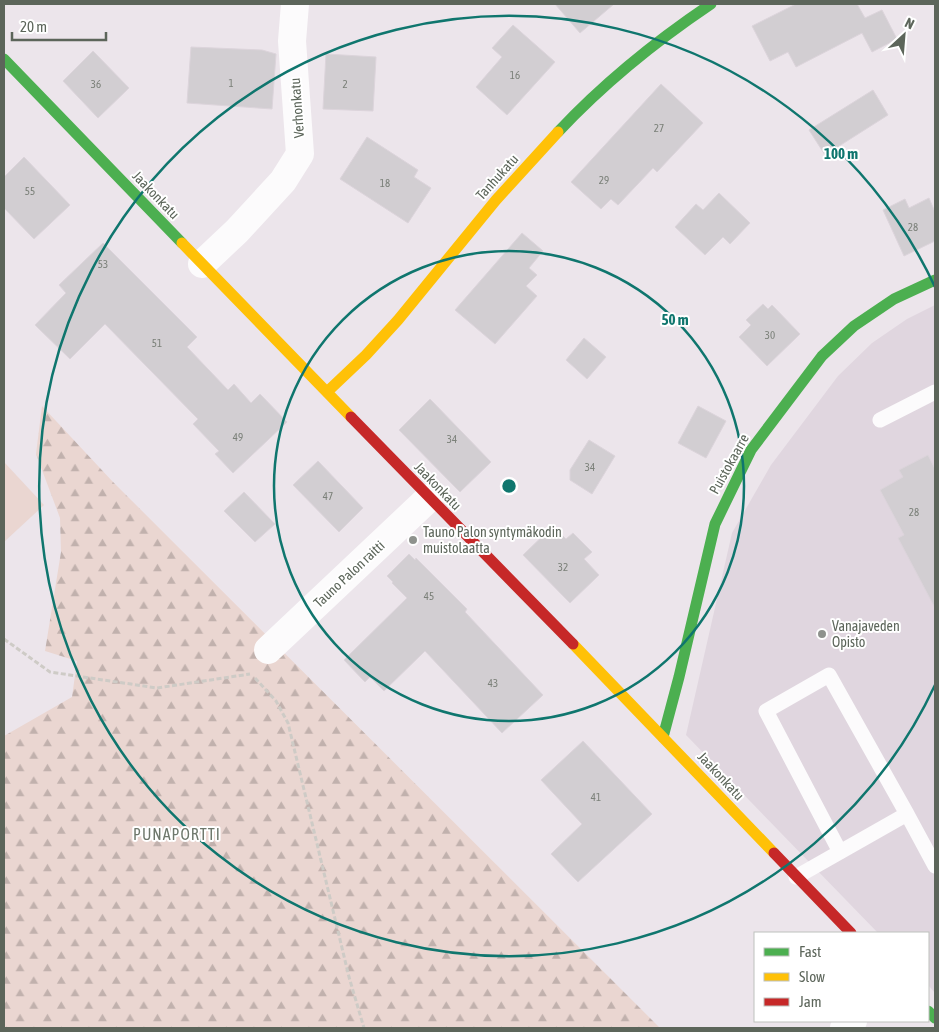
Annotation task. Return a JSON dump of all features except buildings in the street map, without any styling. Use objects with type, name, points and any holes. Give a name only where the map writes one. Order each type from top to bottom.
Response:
[{"type":"street","name":"Verhonkatu","points":[[202,264],[237,231],[283,181],[300,154],[292,40],[295,4]]},
{"type":"street","name":"Tanhukatu","points":[[327,392],[366,355],[398,320],[496,200],[586,102],[667,34],[711,4]]},
{"type":"street","name":"Jaakonkatu","points":[[4,59],[850,932]]},
{"type":"street","name":"Puistokaarre","points":[[663,737],[680,677],[714,524],[752,450],[822,356],[854,326],[894,299],[935,280]]},
{"type":"street","name":"Tauno Palon raitti","points":[[268,650],[429,498]]},
{"type":"lane","points":[[880,420],[935,392]]},
{"type":"lane","points":[[840,852],[766,711],[829,675],[935,866]]},
{"type":"lane","points":[[796,877],[907,814]]},
{"type":"path","points":[[4,639],[50,672],[157,688],[251,674],[258,681],[276,701],[288,723],[349,977],[364,1028]]},
{"type":"shaded area","name":"Vanajaveden Opisto","points":[[935,305],[935,993],[929,986],[929,932],[877,932],[686,735],[732,533],[771,465],[838,376],[872,343],[907,319]]},
{"type":"green space","points":[[42,406],[113,482],[660,1028],[4,1028],[4,736],[72,697],[77,661],[45,651],[61,552],[60,518],[36,454]]},
{"type":"green space","points":[[4,462],[44,505],[4,542]]},
{"type":"traffic: fast","points":[[558,132],[631,64],[711,4]]},
{"type":"traffic: fast","points":[[4,59],[182,243]]},
{"type":"traffic: fast","points":[[663,737],[715,524],[751,450],[822,356],[854,326],[894,299],[935,280]]},
{"type":"traffic: fast","points":[[929,1012],[935,1018]]},
{"type":"traffic: slow","points":[[327,392],[366,355],[398,320],[496,200],[558,132]]},
{"type":"traffic: slow","points":[[182,243],[351,417]]},
{"type":"traffic: slow","points":[[573,644],[774,853]]},
{"type":"traffic: jam","points":[[351,417],[573,644]]},
{"type":"traffic: jam","points":[[774,853],[850,932]]},
{"type":"place","name":"Tauno Palon syntymäkodin muistolaatta","points":[[413,540]]},
{"type":"place","name":"Vanajaveden Opisto","points":[[822,634]]},
{"type":"district","name":"PUNAPORTTI","points":[[177,834]]}]
